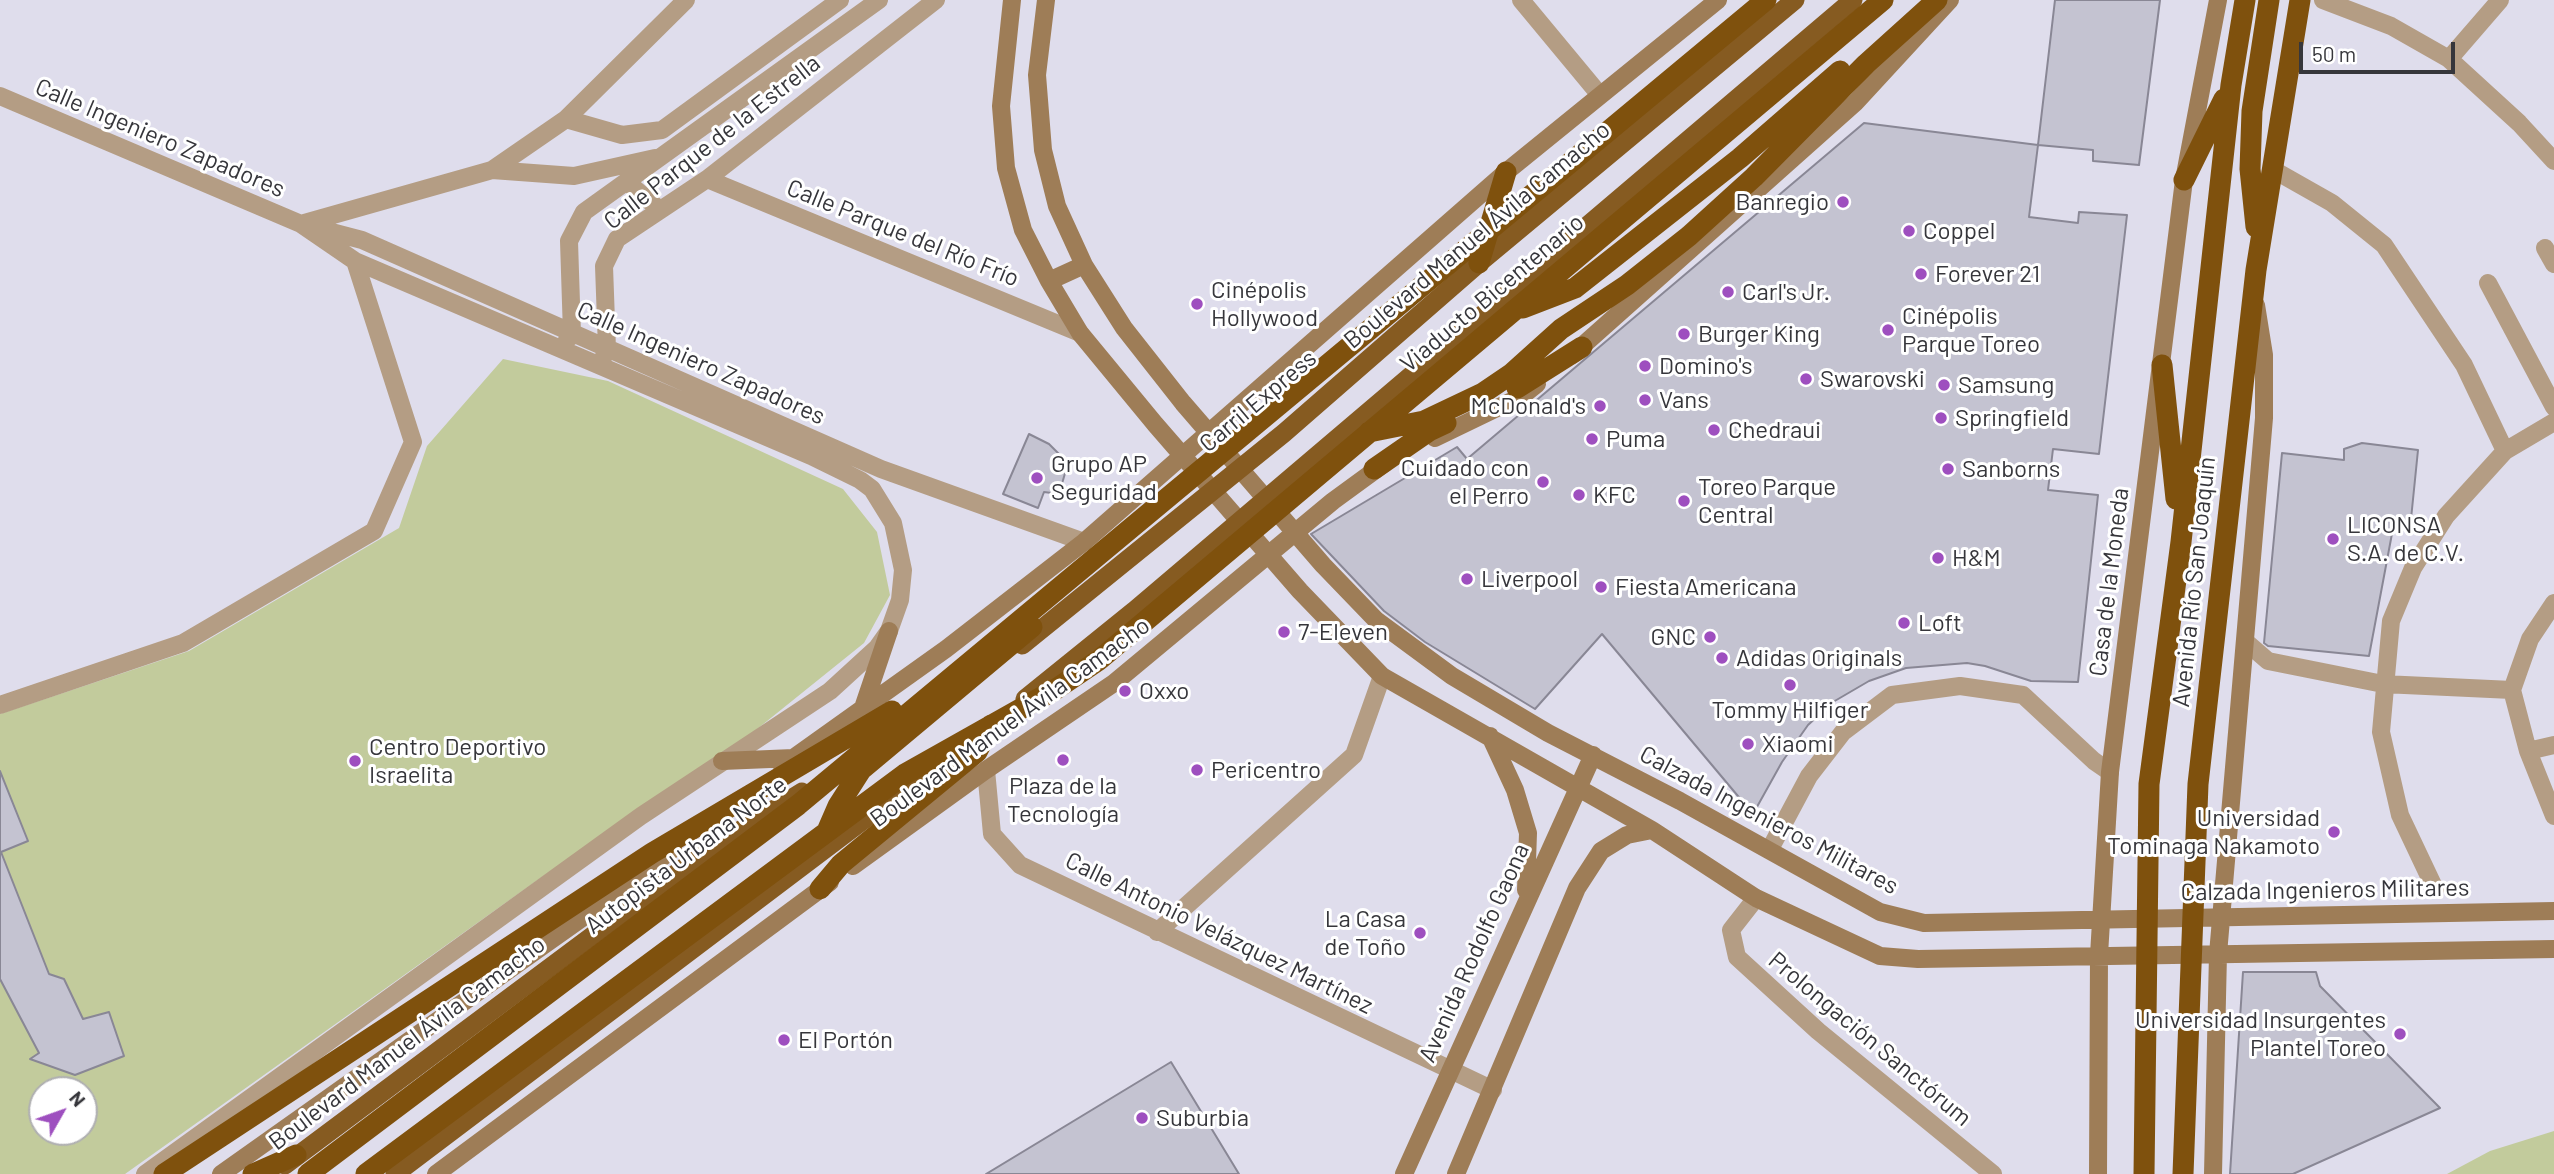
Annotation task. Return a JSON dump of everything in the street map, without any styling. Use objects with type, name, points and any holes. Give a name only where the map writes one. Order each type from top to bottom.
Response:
[{"type":"highway","name":"Viaducto Bicentenario","points":[[1086,564],[1766,0]]},
{"type":"highway","name":"Carril Express","points":[[827,831],[838,806],[861,771],[1781,0]]},
{"type":"highway","name":"Boulevard Manuel Ávila Camacho","points":[[274,1174],[702,854],[968,685],[1284,433],[1479,263],[1795,0]]},
{"type":"highway","name":"Boulevard Manuel Ávila Camacho","points":[[395,1174],[992,723],[1135,611],[1309,460],[1339,438],[1853,0]]},
{"type":"highway","name":"Viaducto Bicentenario","points":[[827,831],[905,774],[1056,689],[1099,660],[1882,0]]},
{"type":"highway","points":[[1462,332],[1575,288],[1740,158],[1923,0]]},
{"type":"highway","points":[[1517,388],[1561,342],[1632,293],[1937,0]]},
{"type":"highway","name":"Avenida Río San Joaquín","points":[[2144,1174],[2150,784],[2231,85],[2245,0]]},
{"type":"highway","points":[[2259,248],[2250,169],[2252,111],[2269,0]]},
{"type":"highway","points":[[2250,169],[2263,115],[2281,0]]},
{"type":"highway","name":"Avenida Río San Joaquín","points":[[2183,1174],[2184,1093],[2198,784],[2253,293],[2300,0]]},
{"type":"highway","points":[[2184,180],[2231,85]]},
{"type":"highway","points":[[1339,438],[1424,421],[1483,393],[1511,374],[1540,346],[1595,303],[1740,158]]},
{"type":"highway","points":[[1479,263],[1506,172]]},
{"type":"highway","points":[[1595,303],[1627,285],[1689,236]]},
{"type":"highway","points":[[1374,469],[1429,431],[1517,388],[1582,347]]},
{"type":"highway","points":[[2162,365],[2180,542]]},
{"type":"highway","name":"Autopista Urbana Norte","points":[[308,1174],[798,804],[1086,564]]},
{"type":"highway","points":[[164,1174],[652,853],[945,680]]},
{"type":"highway","points":[[820,890],[841,864],[976,752],[992,723]]},
{"type":"highway","name":"Carril Express","points":[[798,804],[901,738]]},
{"type":"highway","points":[[366,1174],[827,831]]},
{"type":"highway","points":[[253,1174],[296,1155]]},
{"type":"main road","points":[[1012,0],[1001,106],[1006,168],[1023,230],[1049,281],[1080,333],[1155,424],[1300,590],[1382,676],[1652,830],[1756,898],[1880,956],[1917,959],[2554,949]]},
{"type":"main road","name":"Calzada Ingenieros Militares","points":[[1046,0],[1037,75],[1044,150],[1057,206],[1084,265],[1124,328],[1183,403],[1323,565],[1376,620],[1452,676],[1548,733],[1770,849],[1880,912],[1924,923],[2554,911]]},
{"type":"main road","name":"Boulevard Manuel Ávila Camacho","points":[[221,1174],[617,892],[794,758],[946,649],[1084,542],[1506,172],[1718,0]]},
{"type":"main road","name":"Boulevard Manuel Ávila Camacho","points":[[436,1174],[820,890],[986,770],[1114,683],[1374,469],[1522,396],[1582,347],[1856,102],[1950,0]]},
{"type":"main road","name":"Casa de la Moneda","points":[[2098,1174],[2099,955],[2110,772],[2184,180],[2218,0]]},
{"type":"main road","points":[[1049,281],[1084,265]]},
{"type":"main road","points":[[2213,1174],[2218,954],[2246,642],[2265,387],[2260,324],[2253,293]]},
{"type":"main road","points":[[863,708],[889,631]]},
{"type":"main road","points":[[1490,736],[1515,790],[1528,833],[1526,900]]},
{"type":"main road","name":"Avenida Rodolfo Gaona","points":[[1404,1174],[1448,1069],[1593,755]]},
{"type":"main road","points":[[722,761],[794,758]]},
{"type":"main road","points":[[1456,1174],[1577,888],[1601,851],[1627,835],[1652,830]]},
{"type":"street","points":[[301,224],[492,170],[566,119],[686,0]]},
{"type":"street","points":[[566,119],[622,135],[662,130],[840,0]]},
{"type":"street","name":"Calle Parque de la Estrella","points":[[572,334],[569,241],[584,212],[879,0]]},
{"type":"street","name":"Calle Parque de la Estrella","points":[[599,366],[607,349],[604,266],[617,239],[706,179],[936,0]]},
{"type":"street","points":[[1521,0],[1599,94]]},
{"type":"street","points":[[2323,0],[2391,26],[2449,59],[2475,81],[2554,161]]},
{"type":"street","points":[[2449,59],[2500,0]]},
{"type":"street","name":"Calle Ingeniero Zapadores","points":[[0,96],[301,224],[362,240],[607,349],[781,435],[811,456],[845,471],[872,489],[893,523],[902,570],[900,600],[889,631]]},
{"type":"street","points":[[492,170],[574,176],[663,156]]},
{"type":"street","points":[[2272,169],[2332,203],[2384,245],[2465,365],[2505,451]]},
{"type":"street","name":"Calle Parque del Río Frío","points":[[706,179],[1080,333]]},
{"type":"street","points":[[627,182],[660,211]]},
{"type":"street","name":"Calle Ingeniero Zapadores","points":[[301,224],[355,261],[599,366],[781,435],[1084,542]]},
{"type":"street","points":[[0,705],[183,643],[374,531],[413,442],[355,261]]},
{"type":"street","points":[[2488,284],[2554,407]]},
{"type":"street","points":[[560,349],[572,334]]},
{"type":"street","points":[[2435,889],[2400,815],[2381,732],[2383,684],[2391,621],[2413,568],[2446,516],[2505,451],[2554,422]]},
{"type":"street","points":[[2554,603],[2530,639],[2512,691],[2528,751],[2554,816]]},
{"type":"street","points":[[145,1174],[561,872],[847,679],[889,631]]},
{"type":"street","points":[[2246,642],[2269,661],[2383,684],[2512,691]]},
{"type":"street","points":[[1157,932],[1354,755],[1382,676]]},
{"type":"street","points":[[1770,849],[1809,776],[1843,732],[1892,695],[1961,686],[2023,695],[2094,761],[2110,772]]},
{"type":"street","points":[[2528,751],[2554,745]]},
{"type":"street","name":"Calle Antonio Velázquez Martínez","points":[[986,770],[992,834],[1020,865],[1493,1090]]},
{"type":"street","name":"Prolongación Sanctórum","points":[[1756,898],[1731,930],[1737,957],[1818,1031],[1993,1174]]},
{"type":"green space","name":"Centro Deportivo Israelita","points":[[503,359],[608,381],[843,489],[877,532],[890,595],[864,643],[746,738],[539,879],[125,1174],[0,1174],[0,714],[189,651],[399,528],[427,446]]},
{"type":"green space","points":[[2554,1131],[2554,1174],[2447,1174],[2490,1151]]},
{"type":"building","points":[[2055,0],[2160,0],[2139,165],[2093,161],[2093,150],[2038,145]]},
{"type":"building","name":"Toreo Parque Central","points":[[1864,123],[2038,145],[2029,217],[2078,223],[2079,212],[2127,215],[2099,454],[2053,449],[2048,490],[2098,495],[2078,682],[2031,681],[1967,663],[1906,668],[1869,681],[1833,702],[1808,725],[1782,762],[1753,814],[1602,634],[1535,709],[1425,642],[1384,611],[1311,534],[1457,447],[1467,459]]},
{"type":"building","name":"Grupo AP Seguridad","points":[[1029,434],[1049,444],[1068,463],[1059,494],[1044,492],[1038,508],[1003,494]]},
{"type":"building","name":"LICONSA S.A. de C.V.","points":[[2362,443],[2418,450],[2411,519],[2394,523],[2369,656],[2268,646],[2264,643],[2282,453],[2344,460],[2344,449]]},
{"type":"building","points":[[0,771],[28,841],[1,852],[49,974],[64,979],[83,1019],[109,1012],[124,1056],[75,1075],[30,1059],[39,1053],[0,979]]},
{"type":"building","points":[[2243,972],[2316,972],[2320,986],[2440,1108],[2293,1174],[2230,1174]]},
{"type":"building","name":"Suburbia","points":[[1171,1062],[1239,1174],[986,1174]]},
{"type":"place","name":"Banregio","points":[[1843,202]]},
{"type":"place","name":"Coppel","points":[[1909,231]]},
{"type":"place","name":"Forever 21","points":[[1921,274]]},
{"type":"place","name":"Carl's Jr.","points":[[1728,292]]},
{"type":"place","name":"Cinépolis Hollywood","points":[[1197,304]]},
{"type":"place","name":"Cinépolis Parque Toreo","points":[[1888,330]]},
{"type":"place","name":"Burger King","points":[[1684,334]]},
{"type":"place","name":"Domino's","points":[[1645,366]]},
{"type":"place","name":"Swarovski","points":[[1806,379]]},
{"type":"place","name":"Samsung","points":[[1944,385]]},
{"type":"place","name":"Vans","points":[[1645,400]]},
{"type":"place","name":"McDonald's","points":[[1600,406]]},
{"type":"place","name":"Springfield","points":[[1941,418]]},
{"type":"place","name":"Chedraui","points":[[1714,430]]},
{"type":"place","name":"Puma","points":[[1592,439]]},
{"type":"place","name":"Sanborns","points":[[1948,469]]},
{"type":"place","name":"Grupo AP Seguridad","points":[[1037,478]]},
{"type":"place","name":"Cuidado con el Perro","points":[[1543,482]]},
{"type":"place","name":"KFC","points":[[1579,495]]},
{"type":"place","name":"Toreo Parque Central","points":[[1684,501]]},
{"type":"place","name":"LICONSA S.A. de C.V.","points":[[2333,539]]},
{"type":"place","name":"H&M","points":[[1938,558]]},
{"type":"place","name":"Liverpool","points":[[1467,579]]},
{"type":"place","name":"Fiesta Americana","points":[[1601,587]]},
{"type":"place","name":"Loft","points":[[1904,623]]},
{"type":"place","name":"7-Eleven","points":[[1284,632]]},
{"type":"place","name":"GNC","points":[[1710,637]]},
{"type":"place","name":"Adidas Originals","points":[[1722,658]]},
{"type":"place","name":"Tommy Hilfiger","points":[[1790,685]]},
{"type":"place","name":"Oxxo","points":[[1125,691]]},
{"type":"place","name":"Xiaomi","points":[[1748,744]]},
{"type":"place","name":"Plaza de la Tecnología","points":[[1063,760]]},
{"type":"place","name":"Centro Deportivo Israelita","points":[[355,761]]},
{"type":"place","name":"Pericentro","points":[[1197,770]]},
{"type":"place","name":"Universidad Tominaga Nakamoto","points":[[2334,832]]},
{"type":"place","name":"La Casa de Toño","points":[[1420,933]]},
{"type":"place","name":"Universidad Insurgentes Plantel Toreo","points":[[2400,1034]]},
{"type":"place","name":"El Portón","points":[[784,1040]]},
{"type":"place","name":"Suburbia","points":[[1142,1118]]}]
